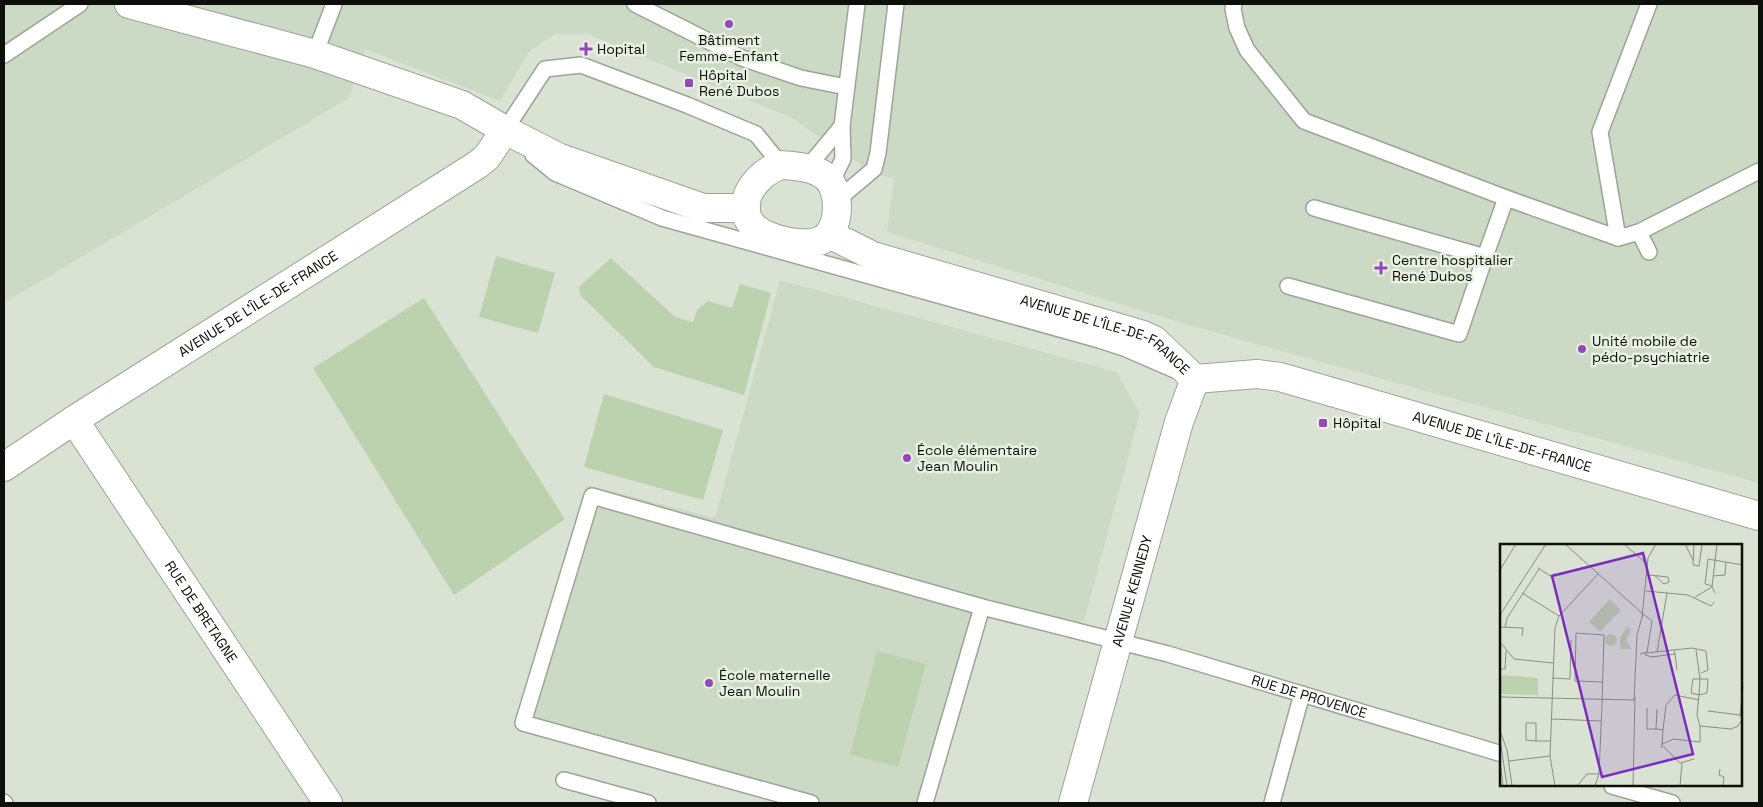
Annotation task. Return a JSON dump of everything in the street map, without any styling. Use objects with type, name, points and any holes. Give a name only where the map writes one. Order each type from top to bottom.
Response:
[{"type":"street","points":[[129,4],[189,12],[462,105],[505,130],[560,158],[703,208],[746,208]]},
{"type":"street","name":"AVENUE DE L'ÎLE-DE-FRANCE","points":[[4,467],[74,420],[477,165],[487,157],[505,130]]},
{"type":"street","points":[[794,166],[824,175],[833,192],[834,224],[840,241],[800,244],[776,238],[754,227],[746,208],[749,193],[762,173],[794,166]]},
{"type":"street","name":"AVENUE DE L'ÎLE-DE-FRANCE","points":[[840,241],[873,256],[1143,335],[1154,340],[1195,379],[1257,374],[1280,377],[1759,516]]},
{"type":"street","name":"AVENUE KENNEDY","points":[[1073,803],[1117,641],[1174,446],[1179,422],[1195,379]]},
{"type":"street","name":"RUE DE BRETAGNE","points":[[74,420],[328,803]]},
{"type":"lane","points":[[4,56],[80,4]]},
{"type":"lane","points":[[315,54],[334,4]]},
{"type":"lane","points":[[635,4],[742,58],[801,78],[846,87]]},
{"type":"lane","points":[[833,192],[843,159],[842,126],[857,4]]},
{"type":"lane","points":[[833,192],[874,169],[878,153],[896,4]]},
{"type":"lane","points":[[1234,4],[1233,9],[1237,28],[1248,50],[1304,121],[1506,198],[1618,238],[1639,232],[1759,170]]},
{"type":"lane","points":[[1618,238],[1600,132],[1649,4]]},
{"type":"lane","points":[[842,126],[794,166],[756,134],[687,105],[581,65],[545,69],[505,130],[555,173],[662,218],[825,262],[1124,348],[1195,379]]},
{"type":"lane","points":[[1288,286],[1459,334],[1506,198]]},
{"type":"lane","points":[[1314,208],[1485,257]]},
{"type":"lane","points":[[1639,232],[1649,252]]},
{"type":"lane","points":[[825,262],[840,241]]},
{"type":"lane","name":"RUE DE PROVENCE","points":[[811,803],[523,723],[592,496],[982,606],[1117,641],[1500,753]]},
{"type":"lane","points":[[926,803],[982,606]]},
{"type":"lane","points":[[1272,803],[1302,694]]},
{"type":"lane","points":[[564,780],[648,803]]},
{"type":"lane","points":[[1616,787],[1672,803]]},
{"type":"shaded area","name":"Centre hospitalier René Dubos","points":[[4,4],[1759,4],[1759,483],[1188,325],[887,232],[894,178],[875,174],[790,117],[587,34],[555,34],[529,52],[500,101],[365,49],[349,98],[4,303]]},
{"type":"shaded area","points":[[780,280],[1116,372],[1140,413],[1084,621],[1060,629],[976,609],[924,803],[803,803],[518,722],[586,485],[715,518]]},
{"type":"green space","points":[[496,256],[555,273],[538,333],[479,317]]},
{"type":"green space","points":[[611,258],[675,317],[693,322],[697,310],[708,301],[732,308],[740,284],[771,293],[744,395],[654,367],[580,295],[579,287]]},
{"type":"green space","points":[[424,298],[565,519],[454,595],[313,368]]},
{"type":"green space","points":[[604,394],[723,430],[703,500],[584,467]]},
{"type":"green space","points":[[877,651],[926,664],[898,767],[850,754]]},
{"type":"place","name":"Bâtiment Femme-Enfant","points":[[729,24]]},
{"type":"place","name":"Hopital","points":[[586,49]]},
{"type":"place","name":"Hôpital René Dubos","points":[[689,83]]},
{"type":"place","name":"Centre hospitalier René Dubos","points":[[1381,268]]},
{"type":"place","name":"Unité mobile de pédo-psychiatrie","points":[[1582,349]]},
{"type":"place","name":"Hôpital","points":[[1323,423]]},
{"type":"place","name":"École élémentaire Jean Moulin","points":[[907,458]]},
{"type":"place","name":"École maternelle Jean Moulin","points":[[709,683]]}]
